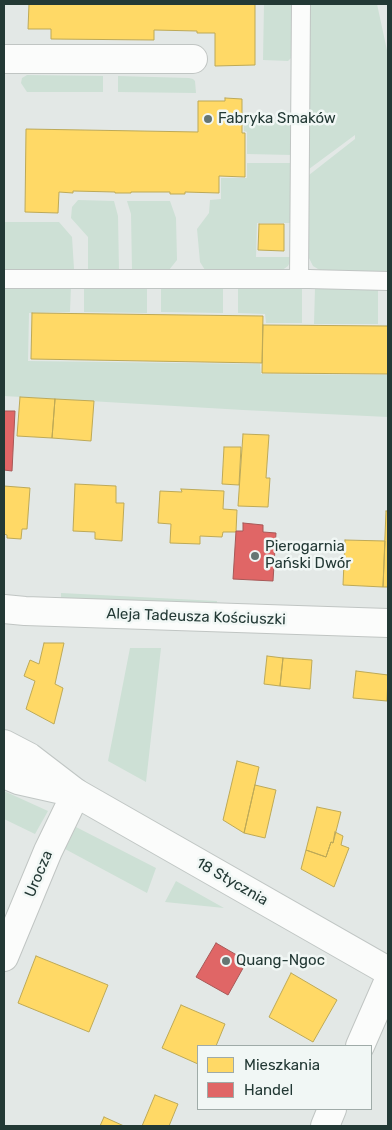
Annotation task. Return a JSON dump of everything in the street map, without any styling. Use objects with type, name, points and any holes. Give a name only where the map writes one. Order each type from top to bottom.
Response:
[{"type":"street","points":[[4,59],[193,59]]},
{"type":"street","name":"Aleja Tadeusza Kościuszki","points":[[4,609],[388,623]]},
{"type":"street","name":"18 Stycznia","points":[[4,744],[29,757],[76,794],[388,971]]},
{"type":"street","name":"18 Stycznia","points":[[4,774],[18,780],[76,794]]},
{"type":"street","name":"Urocza","points":[[4,957],[48,851],[76,794]]},
{"type":"street","points":[[360,1045],[388,982]]},
{"type":"street","points":[[325,1126],[332,1110]]},
{"type":"lane","points":[[299,279],[301,4]]},
{"type":"lane","points":[[4,279],[299,279],[388,281]]},
{"type":"green space","points":[[264,4],[293,4],[293,56],[288,61],[263,60]]},
{"type":"green space","points":[[309,4],[377,4],[388,55],[388,273],[323,272],[313,266],[308,256],[309,175],[355,139],[355,135],[309,169]]},
{"type":"green space","points":[[27,75],[103,76],[103,92],[27,92],[21,83],[22,78]]},
{"type":"green space","points":[[118,76],[189,78],[195,81],[196,93],[118,92]]},
{"type":"green space","points":[[244,119],[284,119],[292,126],[292,155],[247,154],[247,132],[244,131]]},
{"type":"green space","points":[[247,163],[292,163],[292,223],[257,223],[256,257],[291,257],[290,262],[281,271],[205,270],[200,262],[197,229],[209,213],[210,200],[221,199],[221,178],[247,178]]},
{"type":"green space","points":[[78,200],[114,201],[118,216],[119,271],[88,270],[88,237],[71,218],[72,207]]},
{"type":"green space","points":[[127,201],[170,201],[176,218],[177,260],[169,270],[132,270],[131,214]]},
{"type":"green space","points":[[4,222],[59,222],[72,237],[74,269],[4,269]]},
{"type":"green space","points":[[4,286],[71,286],[70,312],[29,313],[28,361],[260,364],[261,374],[388,375],[388,417],[4,396]]},
{"type":"green space","points":[[84,286],[147,287],[147,313],[84,312]]},
{"type":"green space","points":[[161,287],[223,287],[223,313],[161,312]]},
{"type":"green space","points":[[238,287],[302,288],[302,323],[266,323],[265,314],[238,313]]},
{"type":"green space","points":[[315,288],[378,289],[378,324],[314,324]]},
{"type":"green space","points":[[61,593],[217,601],[217,606],[61,599]]},
{"type":"green space","points":[[130,648],[161,648],[146,782],[108,761]]},
{"type":"green space","points":[[4,791],[48,811],[35,834],[4,819]]},
{"type":"green space","points":[[76,827],[156,868],[147,893],[65,849]]},
{"type":"green space","points":[[176,881],[224,908],[165,902]]},
{"type":"building: Mieszkania","points":[[29,4],[255,4],[255,65],[215,66],[215,33],[154,30],[154,40],[51,39],[51,29],[28,29]]},
{"type":"building: Mieszkania","points":[[225,98],[242,99],[242,133],[245,133],[245,177],[219,176],[219,193],[59,192],[58,213],[25,212],[26,129],[198,132],[198,101],[225,101]]},
{"type":"building: Mieszkania","points":[[259,224],[284,224],[284,251],[258,250]]},
{"type":"building: Mieszkania","points":[[32,313],[263,316],[262,363],[31,359]]},
{"type":"building: Mieszkania","points":[[263,325],[388,326],[388,374],[262,373]]},
{"type":"building: Mieszkania","points":[[20,397],[55,399],[52,438],[17,436]]},
{"type":"building: Mieszkania","points":[[55,399],[94,401],[91,441],[52,438]]},
{"type":"building: Mieszkania","points":[[243,434],[269,435],[266,478],[270,478],[268,507],[238,506]]},
{"type":"building: Mieszkania","points":[[224,447],[241,447],[239,485],[222,484]]},
{"type":"building: Mieszkania","points":[[75,484],[116,486],[116,503],[124,503],[122,541],[95,539],[95,532],[73,531]]},
{"type":"building: Mieszkania","points":[[4,486],[30,488],[27,529],[22,529],[21,539],[7,538],[7,535],[4,534]]},
{"type":"building: Mieszkania","points":[[181,489],[224,491],[223,509],[237,510],[236,532],[223,532],[222,537],[200,536],[200,544],[170,543],[171,524],[158,523],[160,491],[182,492]]},
{"type":"building: Mieszkania","points":[[386,511],[388,511],[388,587],[383,587]]},
{"type":"building: Mieszkania","points":[[345,540],[385,541],[383,587],[343,585]]},
{"type":"building: Mieszkania","points":[[44,643],[64,643],[55,684],[63,688],[54,724],[26,709],[35,681],[24,676],[30,660],[39,664]]},
{"type":"building: Mieszkania","points":[[267,656],[283,658],[280,686],[264,684]]},
{"type":"building: Mieszkania","points":[[283,658],[312,660],[310,689],[280,686]]},
{"type":"building: Mieszkania","points":[[356,671],[388,675],[387,701],[353,698]]},
{"type":"building: Mieszkania","points":[[237,761],[259,767],[244,833],[223,820]]},
{"type":"building: Mieszkania","points":[[255,785],[276,790],[265,838],[244,833]]},
{"type":"building: Mieszkania","points":[[317,807],[341,812],[333,843],[331,842],[326,857],[306,850]]},
{"type":"building: Mieszkania","points":[[335,832],[343,836],[341,845],[349,848],[334,887],[301,869],[306,850],[326,857],[331,842],[333,843]]},
{"type":"building: Mieszkania","points":[[36,956],[108,985],[89,1032],[18,1003]]},
{"type":"building: Mieszkania","points":[[291,973],[337,1000],[313,1042],[269,1017]]},
{"type":"building: Mieszkania","points":[[181,1005],[225,1024],[216,1045],[197,1045],[197,1064],[162,1048]]},
{"type":"building: Mieszkania","points":[[155,1095],[178,1104],[169,1126],[142,1126]]},
{"type":"building: Mieszkania","points":[[104,1117],[124,1126],[100,1126]]},
{"type":"building: Handel","points":[[4,411],[15,411],[12,471],[4,470]]},
{"type":"building: Handel","name":"Pierogarnia Pański Dwór","points":[[243,523],[263,525],[263,532],[276,533],[273,581],[233,579],[236,531],[243,531]]},
{"type":"building: Handel","points":[[216,943],[247,961],[228,995],[196,977]]},
{"type":"place","name":"Fabryka Smaków","points":[[208,119]]},
{"type":"place","name":"Pierogarnia Pański Dwór","points":[[255,556]]},
{"type":"place","name":"Quang-Ngoc","points":[[226,961]]}]
